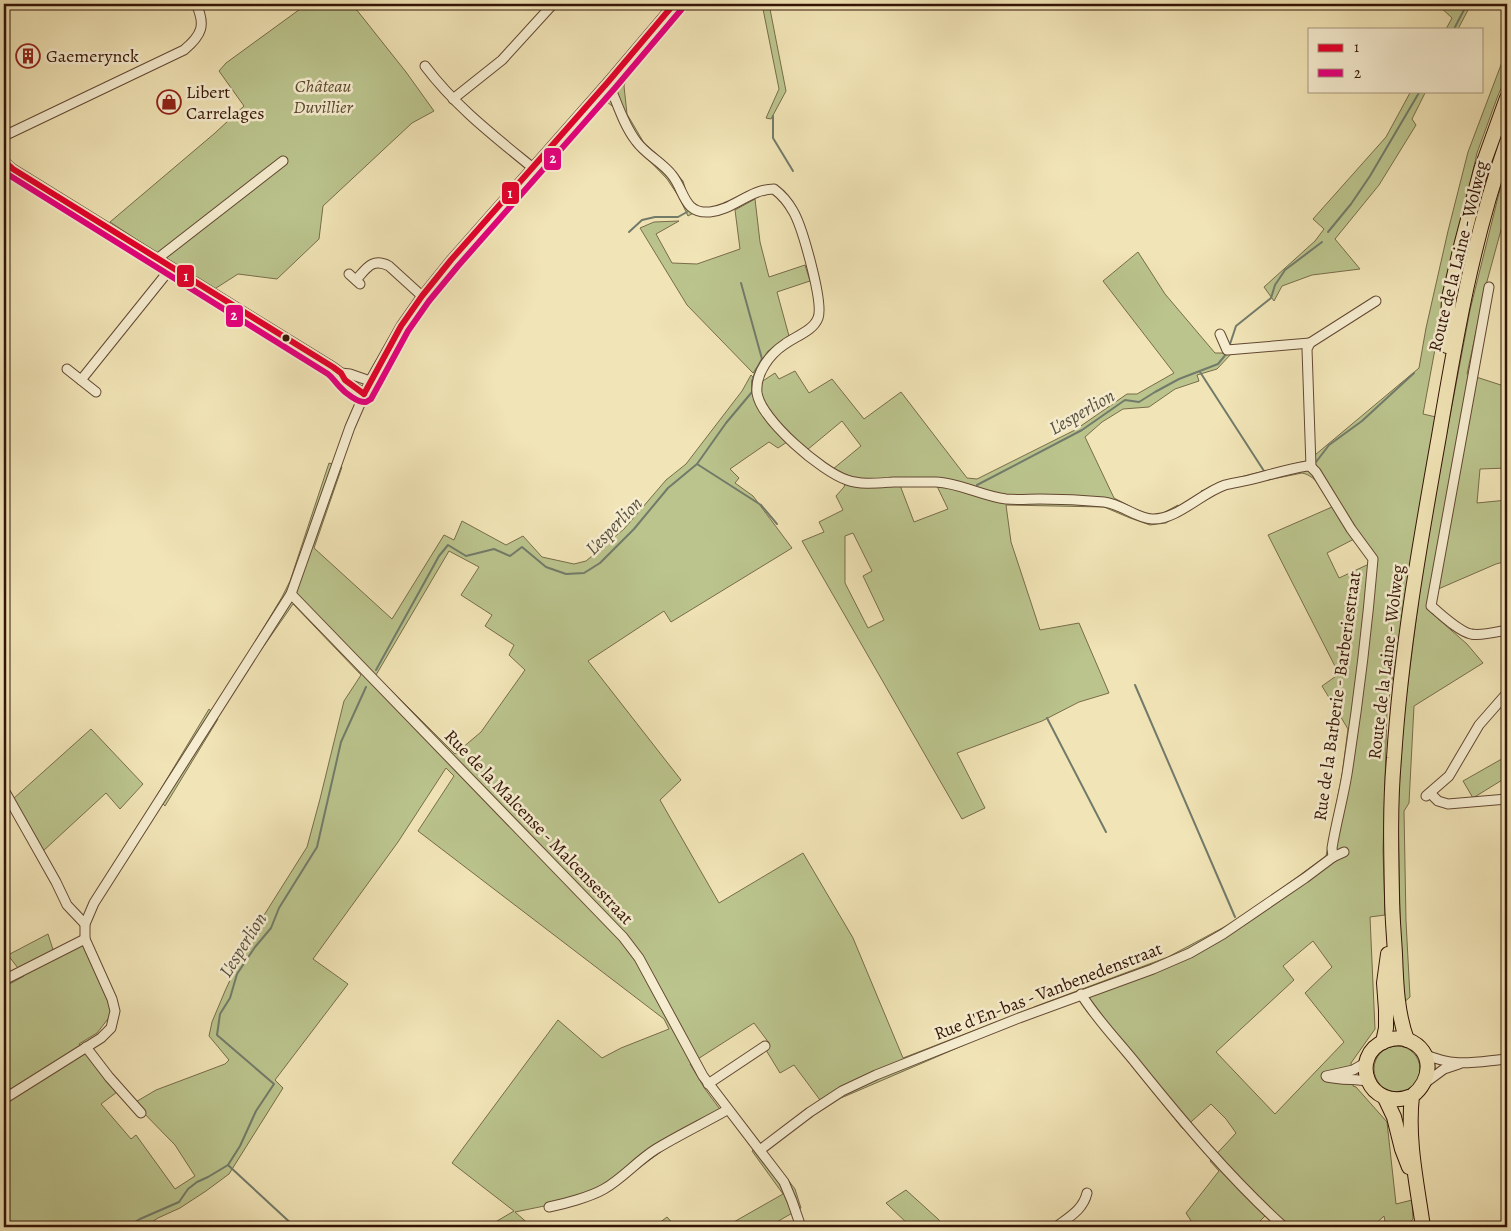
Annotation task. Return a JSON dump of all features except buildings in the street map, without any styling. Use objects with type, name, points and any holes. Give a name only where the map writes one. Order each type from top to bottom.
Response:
[{"type":"highway","name":"Route de la Laine - Wolweg","points":[[1443,410],[1449,298],[1481,170],[1507,98]]},
{"type":"highway","name":"Route de la Laine - Wolweg","points":[[1407,1040],[1401,1025],[1395,976],[1392,921],[1391,802],[1403,655],[1418,550],[1456,336],[1482,220],[1507,142]]},
{"type":"highway","name":"Route de la Laine - Wolweg","points":[[1383,1042],[1386,1028],[1384,983],[1392,921]]},
{"type":"highway","points":[[1392,1038],[1407,1040],[1420,1048],[1424,1054],[1428,1069],[1424,1084],[1419,1091],[1403,1100],[1385,1098],[1378,1094],[1368,1082],[1366,1075],[1367,1062],[1372,1050],[1383,1042],[1392,1038]]},
{"type":"highway","points":[[1412,1096],[1410,1111],[1411,1137],[1423,1227]]},
{"type":"highway","points":[[1385,1098],[1394,1117],[1402,1149],[1418,1192]]},
{"type":"street","points":[[4,136],[184,50],[195,41],[200,31],[202,20],[196,4]]},
{"type":"street","points":[[453,99],[502,60],[553,4]]},
{"type":"street","points":[[4,1099],[101,1038],[111,1028],[115,1011],[112,999],[86,939],[85,924],[99,894],[290,594],[335,466],[364,394],[401,326],[422,296],[452,260],[674,4]]},
{"type":"street","points":[[425,66],[453,99],[533,168]]},
{"type":"street","points":[[608,82],[636,142],[672,175],[691,208],[709,212],[718,210],[762,189],[774,189],[783,196],[794,212],[801,230],[815,282],[819,316],[814,326],[774,352],[765,363],[757,385],[757,394],[769,418],[787,436],[818,464],[846,480],[874,484],[938,482],[1004,499],[1112,503],[1152,519],[1164,517],[1224,485],[1299,467],[1311,467],[1307,349],[1310,343]]},
{"type":"street","points":[[4,161],[13,169],[171,268],[341,372],[370,381]]},
{"type":"street","points":[[157,259],[283,161]]},
{"type":"street","points":[[355,280],[372,264],[384,263],[422,296]]},
{"type":"street","points":[[81,380],[171,268]]},
{"type":"street","points":[[1489,287],[1431,606],[1470,634],[1485,634],[1507,630]]},
{"type":"street","points":[[1220,334],[1227,350],[1310,343],[1376,301]]},
{"type":"street","points":[[67,369],[96,392]]},
{"type":"street","points":[[341,372],[345,380],[364,394]]},
{"type":"street","name":"Rue de la Barberie - Barberiestraat","points":[[1311,467],[1373,559],[1347,775],[1332,848],[1333,857]]},
{"type":"street","name":"Rue de la Malcense - Malcensestraat","points":[[290,594],[623,937],[639,958],[708,1084],[784,1182],[801,1227]]},
{"type":"street","points":[[1507,692],[1480,725],[1449,776],[1428,795],[1448,804],[1507,799]]},
{"type":"street","points":[[4,790],[67,905],[85,924]]},
{"type":"street","name":"Rue d'En-bas - Vanbenedenstraat","points":[[760,1150],[810,1112],[842,1091],[1081,994],[1153,969],[1190,953],[1223,934],[1290,889],[1333,857],[1344,852]]},
{"type":"street","points":[[4,980],[86,939]]},
{"type":"street","points":[[1081,994],[1090,1009],[1187,1127],[1242,1187],[1284,1227]]},
{"type":"street","points":[[708,1084],[765,1046]]},
{"type":"street","points":[[86,1047],[109,1077],[141,1113]]},
{"type":"street","points":[[1424,1054],[1435,1059],[1459,1064]]},
{"type":"street","points":[[1424,1084],[1444,1070],[1459,1064],[1507,1059]]},
{"type":"street","points":[[1367,1062],[1353,1070],[1326,1076],[1337,1079],[1354,1078],[1368,1082]]},
{"type":"street","points":[[548,1207],[564,1204],[603,1190],[656,1149],[727,1110]]},
{"type":"street","points":[[1056,1227],[1078,1210],[1085,1202],[1087,1193]]},
{"type":"green space","name":"Château Duvillier","points":[[307,4],[352,4],[434,111],[412,123],[323,206],[319,239],[277,279],[238,274],[213,290],[110,222],[244,106],[219,71],[226,63]]},
{"type":"green space","points":[[762,4],[769,4],[786,91],[771,119],[766,118],[779,89]]},
{"type":"green space","points":[[1437,4],[1473,4],[1459,28],[1447,28],[1452,18]]},
{"type":"green space","points":[[1507,49],[1507,74],[1477,153],[1445,295],[1423,414],[1436,417],[1387,710],[1383,851],[1385,915],[1370,917],[1375,1029],[1351,1063],[1353,1086],[1387,1122],[1396,1204],[1412,1200],[1413,1219],[1406,1227],[1386,1227],[1384,1216],[1372,1227],[1288,1227],[1270,1211],[1254,1227],[1195,1227],[1186,1213],[1219,1171],[1210,1161],[1236,1133],[1226,1119],[1211,1104],[1183,1129],[1079,999],[1038,1015],[1034,1007],[1168,957],[1241,918],[1326,856],[1342,775],[1348,729],[1322,686],[1339,674],[1268,535],[1332,507],[1317,482],[1302,473],[1229,488],[1206,498],[1201,491],[1244,476],[1306,461],[1315,464],[1315,455],[1419,368],[1448,231],[1468,152]],"holes":[[[1358,537],[1376,556],[1369,564],[1339,578],[1327,553]],[[1313,941],[1332,967],[1305,993],[1344,1042],[1275,1114],[1216,1052],[1294,980],[1283,966]]]},
{"type":"green space","points":[[630,67],[624,86],[627,114],[644,143],[668,164],[683,181],[688,198],[701,209],[688,216],[679,197],[667,179],[645,156],[616,109],[607,102],[596,104]]},
{"type":"green space","points":[[1410,92],[1426,92],[1412,119],[1416,125],[1379,185],[1335,239],[1360,269],[1312,275],[1282,286],[1274,301],[1264,287],[1315,241],[1324,229],[1313,219],[1386,137]]},
{"type":"green space","points":[[1507,161],[1507,208],[1486,285],[1467,374],[1507,387],[1507,468],[1480,469],[1477,503],[1507,500],[1507,561],[1429,593],[1428,610],[1467,644],[1483,663],[1414,706],[1409,803],[1404,811],[1406,921],[1410,997],[1403,1003],[1398,806],[1404,714],[1425,549],[1470,310]]},
{"type":"green space","points":[[755,199],[760,242],[769,277],[805,265],[810,281],[777,292],[789,336],[768,351],[753,373],[687,305],[640,228],[654,222],[679,221],[656,234],[672,263],[697,264],[740,249],[735,210]]},
{"type":"green space","points":[[1138,252],[1165,294],[1215,353],[1232,353],[1217,369],[1197,375],[1199,381],[1175,389],[1149,407],[1123,409],[1102,422],[1085,437],[1114,498],[1147,515],[1161,514],[1178,505],[1184,512],[1166,523],[1150,525],[1104,507],[1006,505],[1011,542],[1040,630],[1079,623],[1109,693],[1079,702],[1042,721],[957,753],[985,808],[962,819],[802,541],[824,532],[819,522],[843,510],[836,496],[844,487],[848,475],[833,469],[861,446],[842,421],[807,450],[793,438],[778,448],[769,442],[730,469],[739,478],[735,483],[753,496],[792,548],[671,622],[664,611],[588,661],[681,780],[660,800],[719,903],[803,853],[853,938],[903,1058],[996,1022],[999,1030],[841,1098],[799,1125],[766,1151],[795,1189],[801,1208],[768,1227],[725,1227],[783,1194],[752,1151],[820,1100],[794,1065],[780,1073],[766,1050],[769,1048],[769,1043],[754,1023],[690,1064],[705,1089],[725,1116],[666,1148],[632,1173],[600,1189],[559,1203],[515,1212],[532,1227],[487,1227],[514,1211],[452,1163],[558,1020],[602,1058],[621,1048],[669,1029],[664,1019],[418,831],[454,776],[446,768],[398,842],[313,959],[348,984],[275,1080],[283,1088],[229,1174],[180,1208],[144,1227],[4,1227],[4,987],[24,976],[8,955],[48,934],[56,959],[83,944],[109,1000],[111,1015],[97,1033],[79,1044],[117,1092],[101,1104],[131,1139],[136,1135],[175,1189],[195,1176],[175,1145],[134,1103],[156,1090],[225,1064],[229,1060],[209,1036],[212,1022],[249,939],[307,847],[344,701],[361,675],[293,604],[259,653],[252,647],[290,581],[329,463],[342,467],[314,548],[392,619],[444,535],[454,540],[462,521],[506,545],[523,536],[542,557],[574,564],[586,561],[624,529],[666,480],[686,464],[742,391],[751,375],[755,379],[755,386],[775,373],[779,379],[795,371],[809,393],[832,379],[864,419],[901,392],[967,478],[977,479],[1075,430],[1127,394],[1137,394],[1174,373],[1103,281]],"holes":[[[898,480],[934,480],[948,509],[914,522]],[[853,533],[872,571],[863,576],[884,620],[868,628],[845,583],[845,536]],[[449,551],[479,567],[461,595],[492,615],[485,626],[514,645],[509,655],[525,670],[481,732],[455,754],[376,675]]]},
{"type":"green space","points":[[209,709],[218,719],[165,806],[156,797]]},
{"type":"green space","points":[[91,729],[143,784],[120,809],[106,793],[42,852],[13,799]]},
{"type":"green space","points":[[1507,756],[1507,777],[1473,798],[1463,781]]},
{"type":"green space","points":[[1392,1046],[1402,1046],[1414,1052],[1419,1060],[1419,1078],[1414,1086],[1406,1091],[1392,1092],[1384,1089],[1377,1082],[1374,1074],[1374,1064],[1377,1056],[1384,1049]]},
{"type":"green space","points":[[906,1190],[945,1227],[911,1227],[886,1203]]},
{"type":"green space","points":[[667,1217],[676,1227],[654,1227]]},
{"type":"waterway","name":"L'esperlion","points":[[1455,28],[1467,4]]},
{"type":"waterway","name":"L'esperlion","points":[[1328,232],[1351,204],[1370,176],[1419,92]]},
{"type":"waterway","points":[[773,116],[773,138],[793,171]]},
{"type":"waterway","points":[[629,232],[642,220],[655,217],[678,217],[687,212]]},
{"type":"waterway","name":"L'esperlion","points":[[1229,347],[1236,326],[1271,298],[1275,285],[1285,270],[1322,242]]},
{"type":"waterway","points":[[697,464],[726,423],[752,392],[752,381],[762,359],[741,283]]},
{"type":"waterway","name":"L'esperlion","points":[[977,485],[1082,430],[1125,400],[1139,402],[1179,379],[1218,364],[1227,353]]},
{"type":"waterway","points":[[1200,372],[1264,471]]},
{"type":"waterway","points":[[1316,462],[1329,445],[1362,421],[1414,373]]},
{"type":"waterway","name":"L'esperlion","points":[[376,670],[439,556],[448,545],[466,556],[494,549],[510,556],[522,547],[546,567],[566,574],[584,573],[600,563],[634,529],[668,488],[697,464],[761,505],[777,524]]},
{"type":"waterway","points":[[1135,685],[1235,917]]},
{"type":"waterway","name":"L'esperlion","points":[[126,1227],[179,1202],[188,1189],[197,1182],[228,1165],[240,1146],[256,1111],[274,1084],[217,1035],[220,1014],[230,998],[237,974],[255,947],[271,928],[279,908],[317,847],[341,742],[366,687]]},
{"type":"waterway","points":[[1047,718],[1106,832]]},
{"type":"waterway","points":[[228,1165],[295,1227]]},
{"type":"transit line","name":"1","points":[[364,394],[401,326],[422,296],[451,260],[674,4]]},
{"type":"transit line","name":"2","points":[[4,172],[328,374],[352,397],[366,402],[371,399],[408,331],[429,301],[681,10]]},
{"type":"transit line","name":"1","points":[[4,161],[13,169],[333,367],[341,373],[345,380],[364,394]]},
{"type":"place","name":"Gaemerynck","points":[[28,56]]},
{"type":"place","name":"Libert Carrelages","points":[[169,102]]}]
